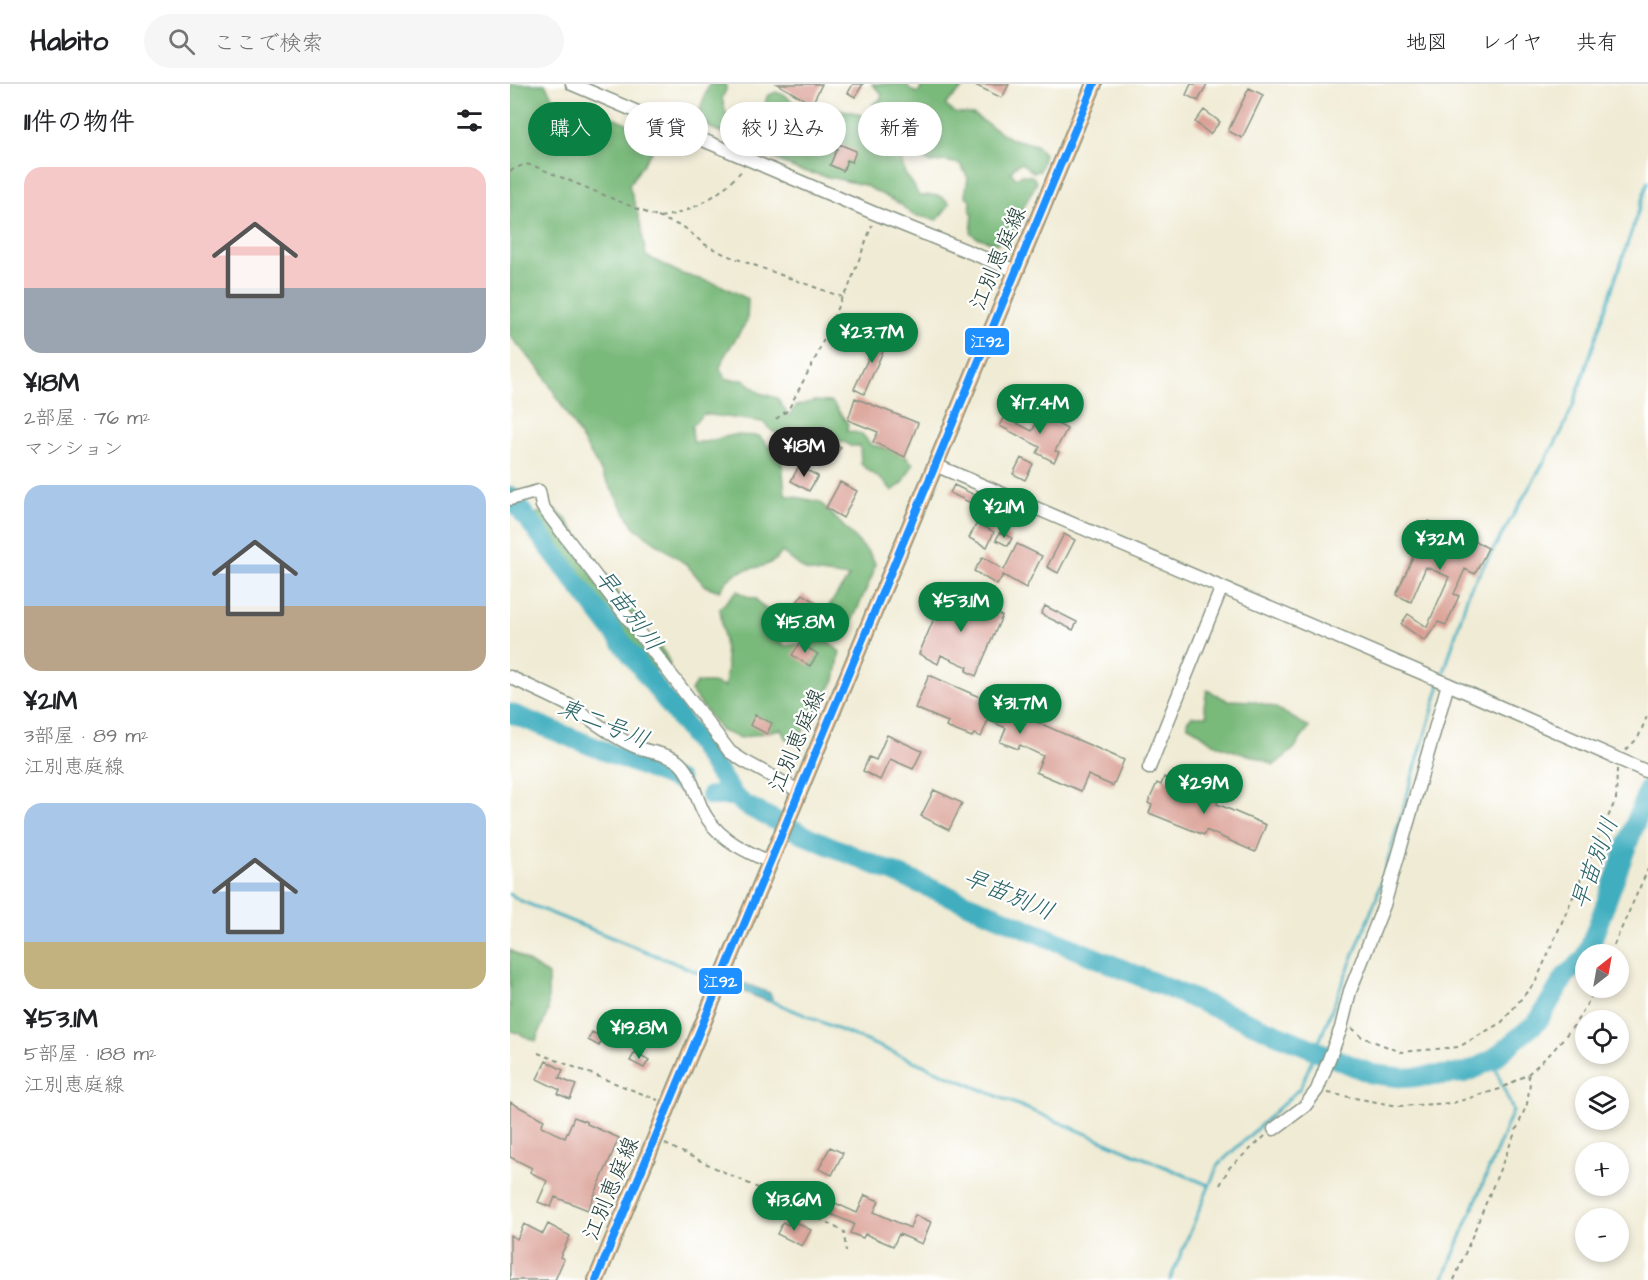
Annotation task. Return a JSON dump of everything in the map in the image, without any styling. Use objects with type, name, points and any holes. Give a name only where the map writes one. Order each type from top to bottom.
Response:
[{"type":"main road","name":"江別恵庭線","points":[[596,1280],[1094,84]]},
{"type":"street","points":[[572,84],[876,214],[1016,271]]},
{"type":"street","points":[[935,465],[1648,772]]},
{"type":"street","points":[[510,499],[539,491],[542,506],[730,752],[797,796]]},
{"type":"street","points":[[1149,768],[1221,589]]},
{"type":"street","points":[[510,677],[571,707],[610,733],[640,749],[669,756],[678,762],[685,769],[706,817],[721,835],[750,853],[772,857]]},
{"type":"street","points":[[1274,1129],[1305,1106],[1318,1087],[1342,1024],[1350,991],[1384,905],[1443,682]]},
{"type":"path","points":[[657,217],[674,216],[726,187],[743,170],[749,158]]},
{"type":"path","points":[[510,171],[525,165],[534,166],[685,228],[704,244],[726,255],[842,297]]},
{"type":"path","points":[[776,419],[788,410],[807,374],[842,297],[848,289],[876,214]]},
{"type":"path","points":[[1342,1024],[1362,1037],[1401,1052],[1459,1047],[1502,1022],[1536,981],[1616,799],[1621,760],[1638,738],[1648,714]]},
{"type":"path","points":[[1614,944],[1648,869]]},
{"type":"path","points":[[1318,1087],[1398,1106],[1453,1103],[1500,1089],[1528,1074],[1552,1052],[1575,1024],[1590,998]]},
{"type":"path","points":[[538,1053],[669,1104]]},
{"type":"path","points":[[1454,1280],[1527,1104],[1530,1083],[1528,1074]]},
{"type":"path","points":[[1220,1185],[1229,1168],[1274,1129]]},
{"type":"path","points":[[655,1139],[798,1206],[844,1232],[846,1252]]},
{"type":"green space","points":[[510,84],[545,84],[553,98],[569,102],[528,102],[528,156],[612,156],[612,117],[624,122],[624,156],[649,156],[629,185],[640,222],[646,256],[682,274],[720,285],[748,299],[747,321],[725,355],[720,368],[725,379],[745,380],[760,393],[777,398],[789,416],[796,406],[814,401],[832,402],[848,424],[847,431],[862,434],[871,445],[900,451],[913,464],[903,483],[892,491],[861,464],[860,446],[850,446],[844,442],[811,443],[790,440],[771,430],[763,422],[703,414],[692,426],[693,442],[705,442],[733,435],[759,436],[775,453],[788,447],[798,448],[803,454],[782,461],[785,495],[820,502],[869,553],[875,563],[873,574],[848,630],[831,623],[826,610],[849,577],[806,571],[782,552],[768,564],[735,574],[720,591],[705,586],[687,565],[634,527],[542,372],[510,336]]},
{"type":"green space","points":[[709,84],[726,84],[723,102],[720,102],[720,132],[708,126],[708,102],[702,102]]},
{"type":"green space","points":[[872,84],[907,84],[910,90],[918,93],[921,89],[920,84],[964,84],[963,88],[945,105],[955,113],[974,115],[1009,138],[1036,145],[1044,154],[1040,171],[1033,172],[1021,163],[1011,172],[1015,178],[1022,175],[1032,176],[1037,182],[1023,208],[1020,223],[1009,236],[997,244],[971,233],[973,214],[970,211],[971,201],[965,195],[968,178],[960,164],[944,161],[931,163],[919,156],[942,156],[942,102],[876,102],[882,94]]},
{"type":"green space","points":[[776,92],[792,102],[766,102],[767,96]]},
{"type":"green space","points":[[846,111],[850,111],[858,114],[858,156],[900,156],[905,174],[919,196],[940,196],[950,204],[937,220],[913,215],[900,204],[864,185],[798,170],[769,156],[846,156]]},
{"type":"green space","points":[[556,510],[566,519],[593,557],[599,570],[611,579],[619,594],[634,607],[640,632],[658,645],[668,658],[670,664],[665,671],[633,667],[582,601],[525,520],[524,512],[535,514]]},
{"type":"green space","points":[[737,591],[756,599],[777,619],[776,637],[785,646],[827,640],[840,652],[835,680],[797,741],[785,738],[781,729],[741,738],[721,731],[691,691],[696,683],[712,683],[725,687],[727,666],[720,608]]},
{"type":"green space","points":[[1207,690],[1227,700],[1252,701],[1274,707],[1309,727],[1294,749],[1274,765],[1227,749],[1188,726],[1187,721],[1192,716],[1207,716],[1204,706]]},
{"type":"green space","points":[[510,950],[548,975],[548,1011],[536,1041],[510,1030]]},
{"type":"water","points":[[700,972],[743,983],[770,993],[772,998],[770,1002],[698,974]]},
{"type":"pier","points":[[702,969],[744,980],[738,994],[699,977]]},
{"type":"building","points":[[777,84],[822,84],[813,102],[808,102]]},
{"type":"building","points":[[853,84],[863,84],[855,97],[848,93]]},
{"type":"building","points":[[973,84],[1009,84],[1002,98]]},
{"type":"building","points":[[1191,84],[1207,84],[1198,101],[1186,95]]},
{"type":"building","points":[[1249,88],[1263,95],[1242,138],[1228,131]]},
{"type":"building","points":[[1204,110],[1220,122],[1210,134],[1195,122]]},
{"type":"building","points":[[846,147],[856,151],[852,162],[847,160],[843,171],[830,165],[834,156],[846,156]]},
{"type":"building","points":[[880,333],[889,338],[864,394],[854,389]]},
{"type":"building","points":[[855,398],[918,423],[905,457],[873,442],[878,432],[848,420]]},
{"type":"building","points":[[1041,415],[1067,429],[1055,451],[1059,452],[1054,462],[1037,453],[1040,447],[1000,426],[1005,417],[1032,431]]},
{"type":"building","points":[[823,437],[841,447],[831,463],[813,452]]},
{"type":"building","points":[[1021,458],[1033,464],[1025,480],[1013,474]]},
{"type":"building","points":[[799,466],[818,476],[809,491],[791,481]]},
{"type":"building","points":[[840,482],[857,491],[843,518],[826,508]]},
{"type":"building","points":[[954,485],[983,499],[979,507],[950,493]]},
{"type":"building","points":[[1429,521],[1460,533],[1488,548],[1475,574],[1465,569],[1454,594],[1459,596],[1446,625],[1438,622],[1425,641],[1401,624],[1408,614],[1427,627],[1449,577],[1426,567],[1411,602],[1396,595]]},
{"type":"building","points":[[977,523],[994,532],[987,547],[969,538]]},
{"type":"building","points":[[1000,532],[1012,538],[1008,546],[996,540]]},
{"type":"building","points":[[1064,534],[1075,540],[1058,573],[1047,567]]},
{"type":"building","points":[[1017,544],[1042,556],[1026,588],[1003,575],[997,585],[974,571],[983,557],[1004,570]]},
{"type":"building","points":[[946,590],[1002,616],[976,676],[966,671],[968,667],[941,655],[938,664],[919,654]]},
{"type":"building","points":[[803,594],[816,603],[806,616],[793,607]]},
{"type":"building","points":[[1045,606],[1077,622],[1073,630],[1041,614]]},
{"type":"building","points":[[800,643],[818,654],[810,666],[792,655]]},
{"type":"building","points":[[929,675],[1124,760],[1113,786],[1088,775],[1081,791],[1036,772],[1043,756],[1020,745],[1018,749],[1000,742],[1006,728],[988,720],[981,737],[974,734],[972,737],[946,727],[948,722],[915,708]]},
{"type":"building","points":[[755,715],[772,723],[767,734],[750,725]]},
{"type":"building","points":[[887,735],[922,751],[913,769],[890,759],[880,780],[863,771],[869,757],[876,760]]},
{"type":"building","points":[[1164,777],[1218,801],[1217,804],[1266,825],[1255,852],[1206,830],[1204,835],[1149,813],[1152,805],[1148,803],[1157,783],[1161,785]]},
{"type":"building","points":[[934,790],[962,803],[949,830],[921,816]]},
{"type":"building","points":[[592,1032],[603,1038],[599,1046],[588,1040]]},
{"type":"building","points":[[635,1052],[649,1060],[644,1068],[630,1061]]},
{"type":"building","points":[[546,1061],[563,1070],[559,1078],[576,1085],[570,1099],[558,1094],[560,1090],[537,1079]]},
{"type":"building","points":[[510,1102],[544,1120],[541,1126],[565,1138],[574,1117],[619,1138],[588,1210],[555,1197],[551,1207],[538,1202],[547,1181],[530,1172],[532,1168],[510,1157]]},
{"type":"building","points":[[830,1147],[843,1153],[832,1175],[819,1169]]},
{"type":"building","points":[[802,1188],[857,1213],[865,1195],[879,1201],[874,1212],[910,1228],[915,1215],[931,1222],[922,1244],[899,1234],[893,1246],[865,1234],[863,1238],[850,1233],[854,1224],[796,1199]]},
{"type":"building","points":[[791,1220],[811,1230],[802,1246],[777,1234],[783,1222],[788,1225]]},
{"type":"building","points":[[524,1224],[543,1234],[548,1224],[570,1236],[560,1257],[564,1259],[555,1280],[510,1280],[510,1235],[517,1239]]},
{"type":"waterway","points":[[1442,679],[1469,591],[1561,433],[1573,406],[1648,182]]},
{"type":"waterway","name":"早苗別川","points":[[510,496],[696,740],[734,796],[745,805],[804,835],[1372,1074],[1405,1078],[1465,1073],[1492,1060],[1538,1021],[1566,975],[1575,967]]},
{"type":"waterway","points":[[1170,1280],[1218,1165],[1300,1088],[1305,1077],[1376,899],[1440,685]]},
{"type":"waterway","name":"東二号川","points":[[510,713],[679,781]]},
{"type":"waterway","name":"早苗別川","points":[[1591,944],[1648,789]]},
{"type":"waterway","name":"東二号川","points":[[710,796],[734,796]]},
{"type":"waterway","points":[[510,894],[521,901],[702,974]]},
{"type":"waterway","points":[[769,1000],[1208,1185]]},
{"type":"waterway","points":[[1443,1280],[1513,1111],[1492,1060]]},
{"type":"transit line","name":"江92","points":[[596,1280],[1094,84]]}]
